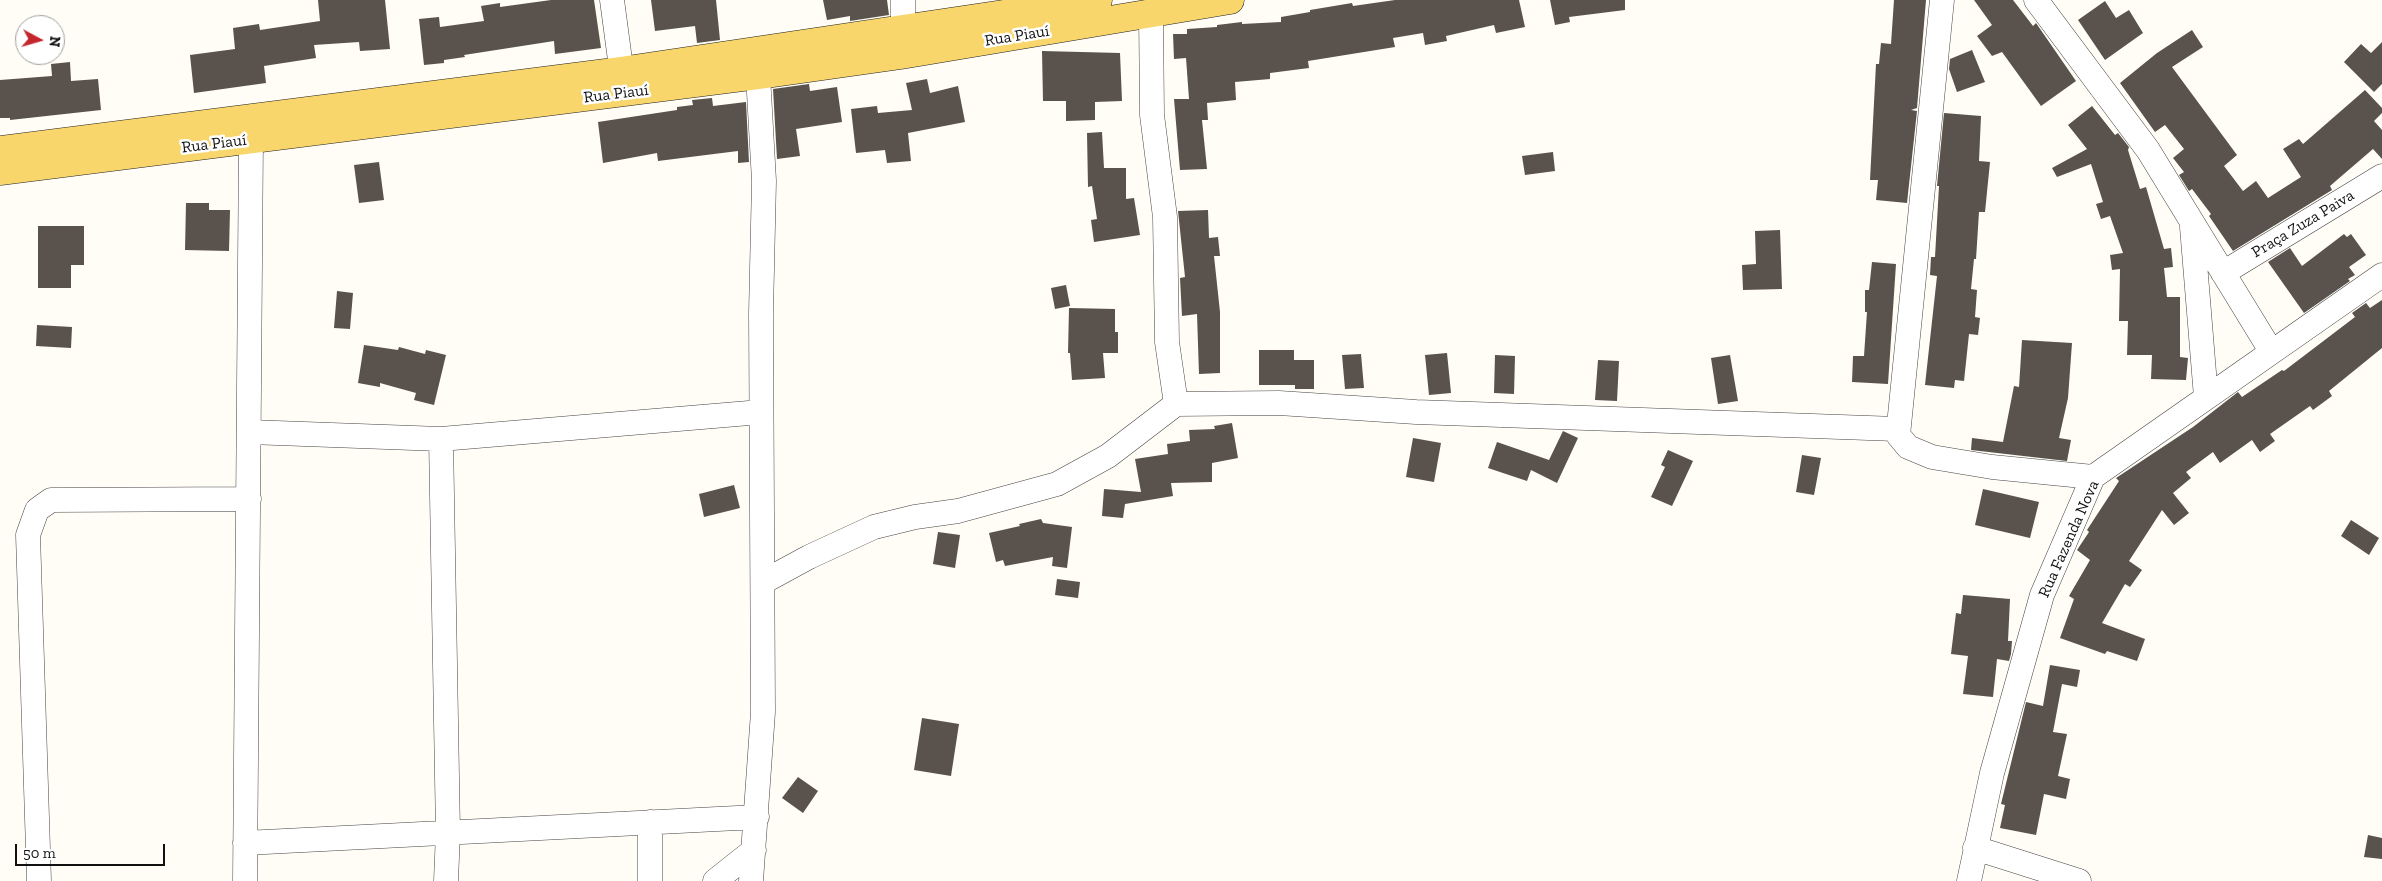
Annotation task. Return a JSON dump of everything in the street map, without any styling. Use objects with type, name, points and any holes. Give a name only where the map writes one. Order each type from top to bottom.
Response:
[{"type":"main road","name":"Rua Piauí","points":[[0,171],[251,140],[624,82],[749,50],[903,30],[1098,0]]},
{"type":"main road","name":"Rua Piauí","points":[[624,82],[758,75],[911,53],[1230,0]]},
{"type":"main road","points":[[0,150],[624,82]]},
{"type":"street","points":[[612,0],[624,82]]},
{"type":"street","points":[[903,0],[903,30]]},
{"type":"street","points":[[1942,0],[1897,429],[1902,442],[1908,447],[1932,457],[1992,467],[2093,477]]},
{"type":"street","points":[[2036,0],[2148,150],[2192,225],[2271,351]]},
{"type":"street","points":[[1151,14],[1152,115],[1165,217],[1167,342],[1176,404]]},
{"type":"street","points":[[751,881],[763,712],[761,412],[764,181],[758,75]]},
{"type":"street","points":[[245,881],[251,140]]},
{"type":"street","name":"Praça Zuza Paiva","points":[[2223,273],[2382,176]]},
{"type":"street","points":[[2192,225],[2206,397]]},
{"type":"street","name":"Rua Fazenda Nova","points":[[1969,881],[1992,773],[2042,595],[2093,477],[2382,275]]},
{"type":"street","points":[[763,582],[809,557],[874,527],[915,517],[958,512],[1057,484],[1079,474],[1108,456],[1176,404],[1279,403],[1416,412],[1897,429]]},
{"type":"street","points":[[249,432],[441,439],[761,412]]},
{"type":"street","points":[[441,439],[448,833],[446,881]]},
{"type":"street","points":[[39,881],[28,534],[37,510],[51,500],[249,499]]},
{"type":"street","points":[[245,843],[757,817]]},
{"type":"street","points":[[650,822],[650,881]]},
{"type":"street","points":[[1975,848],[2079,881]]},
{"type":"street","points":[[716,881],[754,850]]},
{"type":"building","points":[[318,0],[385,0],[390,49],[360,51],[359,42],[314,45],[316,58],[264,66],[266,83],[194,93],[190,55],[235,49],[233,28],[259,24],[260,30],[320,21]]},
{"type":"building","points":[[551,0],[594,0],[601,48],[555,54],[554,41],[464,55],[465,57],[444,60],[444,63],[424,65],[419,19],[439,17],[440,27],[484,21],[481,6],[500,3],[500,7]]},
{"type":"building","points":[[651,0],[716,0],[720,40],[697,43],[695,26],[655,31]]},
{"type":"building","points":[[823,0],[887,0],[889,15],[850,21],[850,16],[827,20]]},
{"type":"building","points":[[1395,0],[1519,0],[1525,27],[1496,33],[1494,25],[1446,36],[1447,41],[1425,45],[1423,33],[1393,38],[1395,47],[1308,61],[1309,68],[1270,73],[1270,79],[1235,82],[1236,100],[1207,103],[1208,120],[1202,120],[1207,169],[1180,170],[1174,99],[1189,99],[1186,58],[1174,59],[1173,34],[1187,34],[1187,29],[1217,27],[1217,25],[1242,22],[1242,24],[1281,22],[1281,17],[1310,12],[1310,10],[1352,3],[1353,6]]},
{"type":"building","points":[[1550,0],[1625,0],[1625,10],[1569,17],[1570,22],[1555,25]]},
{"type":"building","points":[[1894,0],[1926,0],[1917,108],[1911,110],[1917,111],[1907,203],[1876,200],[1878,180],[1870,180],[1876,64],[1879,64],[1881,43],[1891,44]]},
{"type":"building","points":[[1974,0],[2013,0],[2033,26],[2036,23],[2076,81],[2041,106],[2002,52],[1992,56],[1977,36],[1992,25]]},
{"type":"building","points":[[2105,1],[2116,18],[2129,10],[2143,33],[2105,60],[2078,20]]},
{"type":"building","points":[[2192,30],[2203,47],[2172,67],[2237,155],[2224,166],[2243,191],[2256,181],[2268,198],[2301,177],[2283,149],[2299,139],[2303,144],[2365,90],[2382,108],[2382,113],[2374,121],[2382,130],[2382,159],[2373,149],[2330,186],[2332,190],[2233,251],[2209,216],[2211,214],[2192,189],[2189,191],[2179,175],[2184,172],[2173,158],[2184,149],[2165,125],[2155,132],[2120,83],[2157,53]]},
{"type":"building","points":[[2382,42],[2382,84],[2374,92],[2344,62],[2361,44],[2371,53]]},
{"type":"building","points":[[1972,50],[1985,82],[1957,92],[1949,69],[1950,59]]},
{"type":"building","points":[[1042,51],[1120,53],[1122,101],[1095,102],[1095,120],[1066,121],[1066,101],[1043,101]]},
{"type":"building","points":[[70,62],[71,81],[98,79],[101,110],[10,120],[10,118],[0,118],[0,80],[52,76],[51,65],[65,65],[65,63]]},
{"type":"building","points":[[927,79],[930,93],[958,86],[965,122],[908,133],[911,161],[887,163],[885,150],[856,153],[851,109],[877,106],[878,113],[912,110],[906,83]]},
{"type":"building","points":[[809,84],[810,91],[837,87],[842,122],[796,129],[800,156],[777,159],[773,89]]},
{"type":"building","points":[[712,98],[713,106],[746,102],[749,162],[738,163],[738,151],[658,161],[657,153],[603,163],[598,122],[677,110],[677,107],[693,105],[692,100]]},
{"type":"building","points":[[2092,106],[2115,135],[2118,133],[2129,147],[2128,150],[2140,189],[2146,187],[2164,249],[2171,248],[2173,267],[2164,268],[2167,297],[2180,297],[2180,357],[2188,358],[2186,380],[2151,379],[2152,355],[2127,355],[2128,321],[2119,321],[2120,269],[2112,270],[2110,255],[2123,253],[2110,216],[2101,219],[2096,204],[2103,202],[2091,164],[2057,177],[2052,168],[2087,149],[2068,125]]},
{"type":"building","points":[[1944,113],[1981,116],[1979,161],[1990,162],[1985,212],[1979,212],[1976,259],[1974,259],[1971,289],[1977,290],[1975,317],[1980,318],[1978,335],[1969,334],[1964,381],[1955,380],[1954,388],[1925,385],[1937,276],[1930,275],[1931,257],[1935,257],[1939,186],[1937,186]]},
{"type":"building","points":[[1102,132],[1104,168],[1126,168],[1126,199],[1134,198],[1140,235],[1094,242],[1091,220],[1097,219],[1092,186],[1088,187],[1087,133]]},
{"type":"building","points":[[1553,152],[1555,171],[1525,175],[1522,156]]},
{"type":"building","points":[[379,162],[384,200],[359,203],[354,165]]},
{"type":"building","points":[[186,203],[209,203],[209,210],[230,210],[229,251],[185,250]]},
{"type":"building","points":[[1208,210],[1209,238],[1218,237],[1220,256],[1214,256],[1220,312],[1220,373],[1199,374],[1197,314],[1182,316],[1180,278],[1185,277],[1178,211]]},
{"type":"building","points":[[38,226],[84,226],[84,265],[71,265],[71,288],[38,288]]},
{"type":"building","points":[[1780,230],[1782,289],[1743,290],[1742,265],[1756,264],[1755,231]]},
{"type":"building","points":[[2344,234],[2347,237],[2351,234],[2366,255],[2349,267],[2355,275],[2348,279],[2350,281],[2304,313],[2268,262],[2290,248],[2302,266]]},
{"type":"building","points":[[1872,262],[1896,264],[1888,384],[1852,382],[1853,356],[1864,356],[1867,312],[1865,312],[1865,290],[1869,290]]},
{"type":"building","points":[[1066,285],[1070,306],[1055,309],[1051,288]]},
{"type":"building","points":[[337,291],[353,293],[350,329],[334,328]]},
{"type":"building","points":[[2382,300],[2382,348],[2329,391],[2332,396],[2313,410],[2310,406],[2270,434],[2275,441],[2260,452],[2252,440],[2220,463],[2213,452],[2186,472],[2191,478],[2173,493],[2189,513],[2174,525],[2162,510],[2129,561],[2142,570],[2130,587],[2125,584],[2102,623],[2145,639],[2137,661],[2107,651],[2105,654],[2060,638],[2074,599],[2069,596],[2090,560],[2077,550],[2089,532],[2087,530],[2119,481],[2116,478],[2193,427],[2238,392],[2242,397],[2282,370],[2284,371],[2355,317],[2352,313],[2366,303],[2370,308]]},
{"type":"building","points":[[1069,308],[1115,309],[1115,332],[1118,332],[1118,353],[1103,353],[1105,378],[1072,380],[1070,353],[1068,353]]},
{"type":"building","points":[[37,325],[72,327],[71,348],[36,346]]},
{"type":"building","points":[[2022,340],[2072,343],[2068,398],[2059,438],[2071,440],[2067,461],[1971,450],[1972,438],[2003,442],[2014,386],[2019,387]]},
{"type":"building","points":[[364,345],[398,350],[399,347],[425,354],[426,350],[446,355],[434,405],[414,400],[416,393],[380,383],[380,387],[358,383]]},
{"type":"building","points":[[1259,350],[1294,350],[1294,360],[1314,360],[1314,389],[1295,389],[1295,385],[1259,385]]},
{"type":"building","points":[[1447,353],[1451,393],[1429,395],[1425,355]]},
{"type":"building","points":[[1361,354],[1364,388],[1345,389],[1342,355]]},
{"type":"building","points":[[1495,355],[1515,356],[1514,394],[1494,393]]},
{"type":"building","points":[[1730,355],[1738,401],[1718,404],[1711,358]]},
{"type":"building","points":[[1598,360],[1619,361],[1617,401],[1595,400]]},
{"type":"building","points":[[1232,423],[1238,458],[1212,463],[1212,482],[1171,483],[1173,496],[1125,504],[1123,518],[1102,516],[1104,489],[1141,492],[1135,459],[1168,454],[1167,444],[1190,441],[1189,430],[1215,429],[1214,426]]},
{"type":"building","points":[[1563,431],[1578,438],[1557,483],[1531,470],[1527,481],[1488,468],[1497,442],[1549,460]]},
{"type":"building","points":[[1413,438],[1441,443],[1434,482],[1406,477]]},
{"type":"building","points":[[1668,450],[1693,461],[1672,506],[1651,497],[1665,467],[1661,465]]},
{"type":"building","points":[[1802,455],[1821,458],[1814,495],[1796,492]]},
{"type":"building","points":[[734,485],[740,508],[704,517],[699,494]]},
{"type":"building","points":[[1983,489],[2039,502],[2030,538],[1975,525]]},
{"type":"building","points":[[1041,519],[1043,523],[1072,527],[1067,568],[1052,566],[1053,557],[1005,566],[1003,560],[996,562],[989,533]]},
{"type":"building","points":[[2351,520],[2379,538],[2369,555],[2341,536]]},
{"type":"building","points":[[938,532],[960,535],[955,568],[933,564]]},
{"type":"building","points":[[1057,579],[1080,582],[1078,598],[1055,595]]},
{"type":"building","points":[[1963,595],[2010,599],[2008,641],[2012,641],[2011,654],[2009,661],[1997,659],[1993,697],[1963,694],[1968,656],[1951,654],[1956,613],[1961,614]]},
{"type":"building","points":[[2050,665],[2080,670],[2077,687],[2062,684],[2053,732],[2067,734],[2058,776],[2070,779],[2066,799],[2044,794],[2036,835],[2000,828],[2005,805],[2001,804],[2026,702],[2043,706]]},
{"type":"building","points":[[922,718],[959,724],[951,776],[914,770]]},
{"type":"building","points":[[798,777],[818,791],[803,813],[782,798]]},
{"type":"building","points":[[2368,835],[2382,838],[2382,859],[2364,857]]}]
